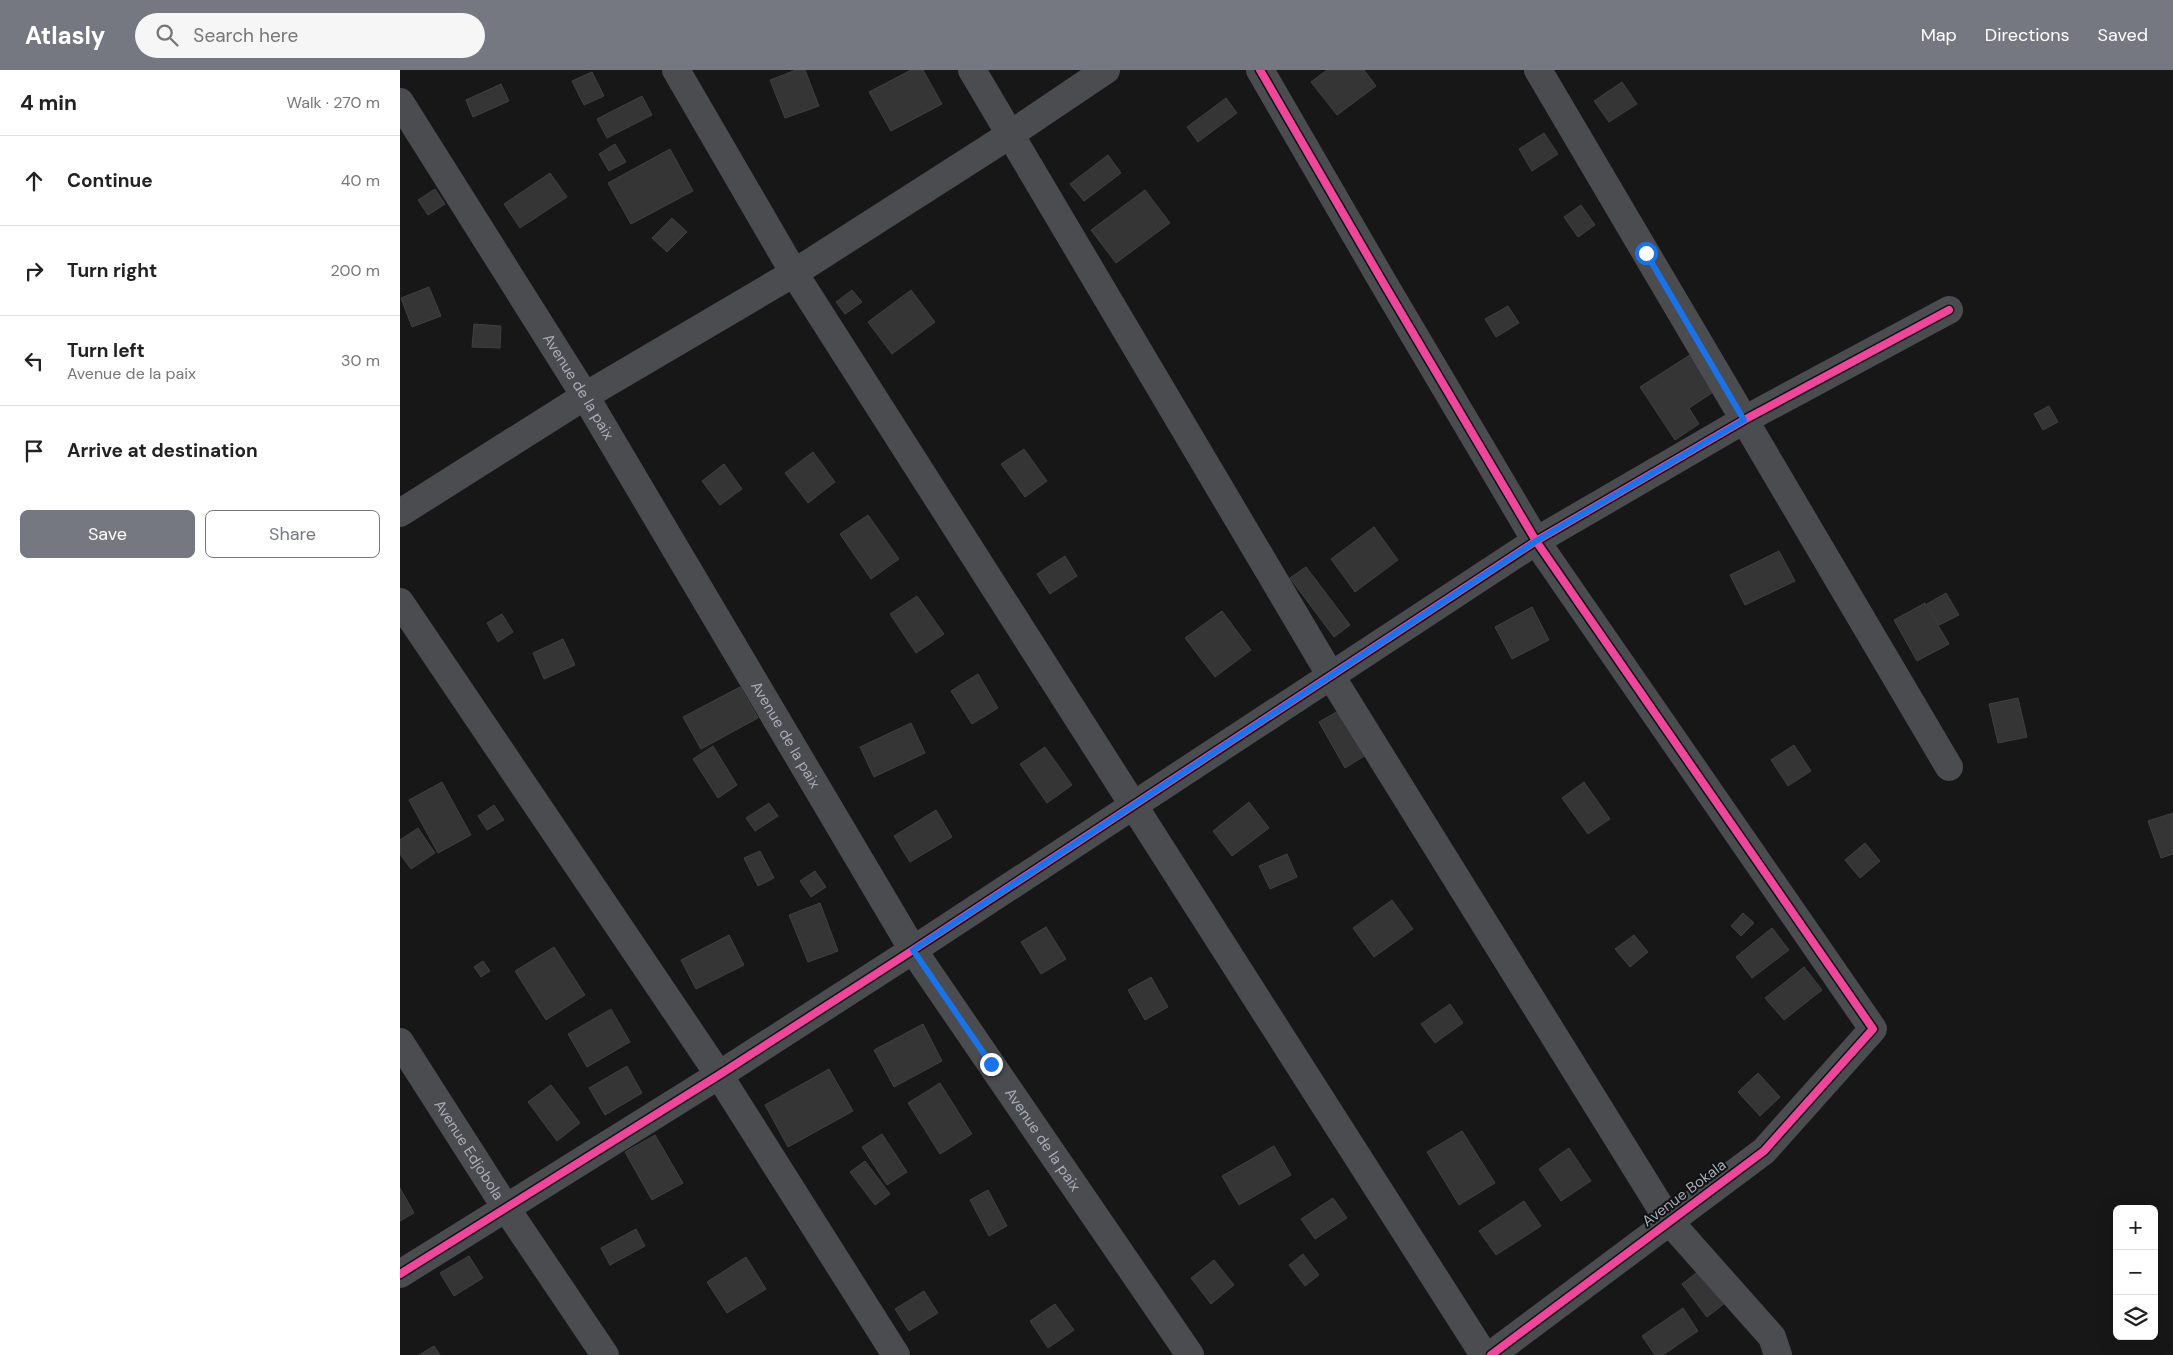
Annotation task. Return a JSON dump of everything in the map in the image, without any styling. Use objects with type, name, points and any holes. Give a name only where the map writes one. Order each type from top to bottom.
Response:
[{"type":"street","points":[[676,70],[794,273],[1484,1355]]},
{"type":"street","points":[[972,70],[1331,676],[1669,1222],[1772,1337],[1778,1355]]},
{"type":"street","points":[[400,513],[585,396],[794,273],[1011,134],[1106,70]]},
{"type":"street","points":[[1260,70],[1536,541]]},
{"type":"street","points":[[1538,70],[1949,767]]},
{"type":"street","name":"Avenue de la paix","points":[[400,102],[585,396],[913,950],[1190,1355]]},
{"type":"street","points":[[400,1274],[913,950],[1536,541],[1744,420],[1949,310]]},
{"type":"street","name":"Avenue Bokala","points":[[1491,1355],[1764,1150],[1872,1029],[1536,541]]},
{"type":"street","points":[[400,602],[719,1074],[896,1355]]},
{"type":"street","name":"Avenue Edjobola","points":[[400,1042],[506,1208],[606,1355]]},
{"type":"building","points":[[796,70],[805,70],[819,106],[785,118],[770,80]]},
{"type":"building","points":[[911,70],[923,70],[942,104],[891,131],[869,92]]},
{"type":"building","points":[[1327,70],[1364,70],[1376,86],[1337,115],[1311,82]]},
{"type":"building","points":[[592,72],[604,96],[584,105],[572,81]]},
{"type":"building","points":[[1622,82],[1637,104],[1609,122],[1594,101]]},
{"type":"building","points":[[501,84],[509,101],[473,117],[466,100]]},
{"type":"building","points":[[642,96],[652,115],[607,138],[597,119]]},
{"type":"building","points":[[1226,98],[1237,113],[1198,142],[1187,127]]},
{"type":"building","points":[[1544,133],[1558,154],[1532,171],[1519,149]]},
{"type":"building","points":[[615,144],[626,162],[609,171],[599,154]]},
{"type":"building","points":[[670,149],[693,191],[631,224],[608,183]]},
{"type":"building","points":[[1108,155],[1121,173],[1084,201],[1070,184]]},
{"type":"building","points":[[550,173],[567,197],[520,228],[504,204]]},
{"type":"building","points":[[435,189],[445,204],[428,215],[418,200]]},
{"type":"building","points":[[1145,190],[1170,223],[1116,263],[1091,230]]},
{"type":"building","points":[[1581,205],[1595,225],[1578,237],[1564,217]]},
{"type":"building","points":[[672,218],[687,232],[667,252],[652,238]]},
{"type":"building","points":[[429,287],[441,316],[412,327],[401,298]]},
{"type":"building","points":[[852,290],[862,302],[845,314],[836,302]]},
{"type":"building","points":[[911,290],[935,322],[892,354],[868,322]]},
{"type":"building","points":[[1508,306],[1519,323],[1496,337],[1485,319]]},
{"type":"building","points":[[474,324],[501,326],[500,348],[472,347]]},
{"type":"building","points":[[1693,353],[1718,389],[1689,408],[1699,424],[1675,440],[1640,387]]},
{"type":"building","points":[[2049,406],[2058,422],[2043,430],[2034,414]]},
{"type":"building","points":[[1024,449],[1047,481],[1025,497],[1001,464]]},
{"type":"building","points":[[813,452],[835,482],[808,503],[785,473]]},
{"type":"building","points":[[724,464],[742,489],[720,505],[702,481]]},
{"type":"building","points":[[868,515],[899,559],[871,579],[840,534]]},
{"type":"building","points":[[1374,527],[1398,560],[1355,592],[1331,559]]},
{"type":"building","points":[[1779,551],[1795,581],[1745,605],[1730,575]]},
{"type":"building","points":[[1065,556],[1077,576],[1050,594],[1037,574]]},
{"type":"building","points":[[1306,567],[1350,625],[1334,637],[1290,578]]},
{"type":"building","points":[[1946,593],[1959,615],[1939,625],[1927,604]]},
{"type":"building","points":[[917,596],[944,634],[916,653],[890,614]]},
{"type":"building","points":[[1925,603],[1949,644],[1917,661],[1894,620]]},
{"type":"building","points":[[1532,607],[1549,640],[1512,659],[1495,627]]},
{"type":"building","points":[[1222,611],[1251,650],[1215,677],[1185,638]]},
{"type":"building","points":[[502,614],[513,632],[498,642],[487,623]]},
{"type":"building","points":[[563,639],[575,665],[544,679],[533,653]]},
{"type":"building","points":[[978,674],[998,708],[972,724],[951,691]]},
{"type":"building","points":[[740,687],[758,718],[701,749],[683,717]]},
{"type":"building","points":[[2018,698],[2027,737],[1998,743],[1989,704]]},
{"type":"building","points":[[1340,710],[1366,755],[1345,768],[1319,722]]},
{"type":"building","points":[[911,723],[925,753],[874,777],[860,747]]},
{"type":"building","points":[[1794,745],[1811,771],[1788,786],[1771,760]]},
{"type":"building","points":[[713,746],[737,785],[718,798],[693,759]]},
{"type":"building","points":[[1045,747],[1072,785],[1047,803],[1020,764]]},
{"type":"building","points":[[442,782],[471,835],[438,853],[409,800]]},
{"type":"building","points":[[1584,782],[1610,819],[1588,834],[1562,798]]},
{"type":"building","points":[[1249,802],[1269,828],[1232,856],[1213,831]]},
{"type":"building","points":[[769,803],[778,816],[755,831],[746,818]]},
{"type":"building","points":[[494,805],[504,820],[487,830],[478,816]]},
{"type":"building","points":[[936,810],[952,837],[910,862],[894,836]]},
{"type":"building","points":[[2173,813],[2173,854],[2161,858],[2148,821]]},
{"type":"building","points":[[418,828],[435,853],[411,869],[400,854],[400,840]]},
{"type":"building","points":[[1865,843],[1880,861],[1860,878],[1845,860]]},
{"type":"building","points":[[760,851],[774,878],[758,886],[744,858]]},
{"type":"building","points":[[1287,854],[1297,877],[1270,889],[1259,866]]},
{"type":"building","points":[[815,871],[826,887],[811,897],[800,881]]},
{"type":"building","points":[[1392,900],[1413,929],[1374,957],[1353,928]]},
{"type":"building","points":[[820,903],[838,951],[808,962],[789,915]]},
{"type":"building","points":[[1743,913],[1754,923],[1741,936],[1731,926]]},
{"type":"building","points":[[1046,927],[1066,959],[1041,974],[1021,942]]},
{"type":"building","points":[[1772,928],[1789,950],[1752,978],[1736,957]]},
{"type":"building","points":[[729,935],[744,965],[696,989],[681,960]]},
{"type":"building","points":[[1634,935],[1648,952],[1630,967],[1615,949]]},
{"type":"building","points":[[554,947],[585,995],[546,1020],[515,971]]},
{"type":"building","points":[[483,961],[490,971],[481,977],[474,967]]},
{"type":"building","points":[[1804,967],[1822,990],[1784,1020],[1765,998]]},
{"type":"building","points":[[1151,977],[1168,1007],[1145,1020],[1128,990]]},
{"type":"building","points":[[1450,1004],[1463,1023],[1435,1043],[1421,1024]]},
{"type":"building","points":[[611,1009],[630,1042],[587,1067],[568,1034]]},
{"type":"building","points":[[923,1024],[942,1061],[894,1087],[874,1050]]},
{"type":"building","points":[[627,1066],[642,1093],[605,1115],[589,1088]]},
{"type":"building","points":[[829,1069],[853,1111],[788,1147],[765,1105]]},
{"type":"building","points":[[1758,1073],[1780,1097],[1760,1116],[1738,1092]]},
{"type":"building","points":[[940,1083],[972,1134],[940,1154],[908,1103]]},
{"type":"building","points":[[551,1085],[580,1123],[557,1141],[528,1102]]},
{"type":"building","points":[[1462,1131],[1495,1183],[1459,1205],[1427,1152]]},
{"type":"building","points":[[882,1134],[907,1172],[887,1185],[862,1147]]},
{"type":"building","points":[[655,1135],[683,1183],[652,1200],[625,1152]]},
{"type":"building","points":[[1274,1146],[1291,1175],[1239,1205],[1222,1176]]},
{"type":"building","points":[[1569,1148],[1591,1181],[1561,1201],[1539,1169]]},
{"type":"building","points":[[865,1161],[890,1194],[875,1205],[850,1172]]},
{"type":"building","points":[[400,1188],[414,1213],[400,1221]]},
{"type":"building","points":[[988,1190],[1007,1226],[989,1236],[970,1200]]},
{"type":"building","points":[[1333,1198],[1347,1218],[1315,1239],[1301,1219]]},
{"type":"building","points":[[1524,1201],[1541,1226],[1496,1255],[1479,1231]]},
{"type":"building","points":[[636,1229],[645,1246],[610,1265],[601,1248]]},
{"type":"building","points":[[1303,1254],[1319,1275],[1305,1286],[1289,1265]]},
{"type":"building","points":[[469,1256],[483,1278],[454,1296],[440,1273]]},
{"type":"building","points":[[746,1257],[766,1289],[727,1313],[707,1282]]},
{"type":"building","points":[[1214,1260],[1234,1285],[1211,1304],[1191,1278]]},
{"type":"building","points":[[1704,1267],[1729,1300],[1707,1317],[1682,1284]]},
{"type":"building","points":[[924,1291],[938,1313],[909,1331],[895,1309]]},
{"type":"building","points":[[1055,1304],[1074,1330],[1048,1348],[1030,1321]]},
{"type":"building","points":[[1683,1308],[1698,1331],[1663,1355],[1655,1355],[1642,1336]]},
{"type":"building","points":[[434,1346],[440,1355],[419,1355]]},
{"type":"cycle path","points":[[1260,70],[1536,541],[1873,1029],[1764,1151],[1491,1355]]},
{"type":"cycle path","points":[[400,1274],[719,1075],[913,950],[1536,541],[1744,420],[1949,310]]},
{"type":"route","points":[[991,1064],[913,950],[1536,541],[1744,420],[1646,253]]}]
